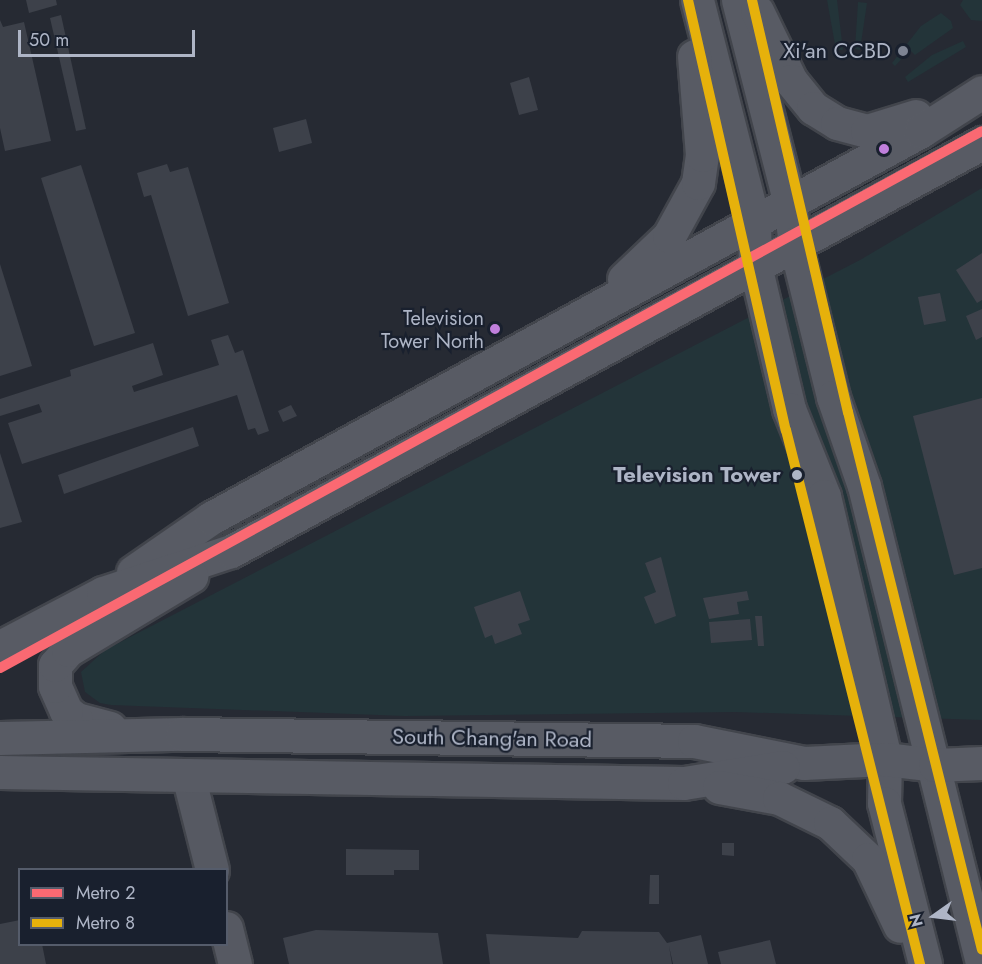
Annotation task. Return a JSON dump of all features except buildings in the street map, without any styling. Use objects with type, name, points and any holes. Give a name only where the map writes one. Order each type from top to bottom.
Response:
[{"type":"main road","points":[[583,316],[658,249],[695,191],[702,155],[689,0]]},
{"type":"main road","points":[[697,0],[754,223],[755,265],[789,409],[824,496],[885,759],[884,803],[925,964]]},
{"type":"main road","points":[[738,0],[790,204],[795,243],[833,397],[864,486],[982,962]]},
{"type":"main road","points":[[753,0],[801,97],[837,123],[878,130],[982,91]]},
{"type":"main road","points":[[0,647],[101,595],[211,518],[790,204],[921,131],[982,91]]},
{"type":"main road","points":[[139,735],[87,723],[66,711],[55,686],[55,665],[68,650],[119,623],[231,551],[982,143]]},
{"type":"main road","points":[[101,595],[231,551]]},
{"type":"main road","name":"South Chang'an Road","points":[[0,738],[139,735],[694,741],[804,763],[885,759],[935,765],[980,764]]},
{"type":"main road","points":[[684,783],[804,763]]},
{"type":"main road","points":[[0,772],[684,783],[763,793],[830,823],[868,859],[916,964]]},
{"type":"street","points":[[188,775],[211,868]]},
{"type":"street","points":[[228,935],[236,964]]},
{"type":"shaded area","points":[[827,0],[837,0],[843,50],[836,50]]},
{"type":"shaded area","points":[[963,0],[982,0],[982,21],[971,20],[960,5]]},
{"type":"shaded area","points":[[858,2],[867,3],[860,50],[855,49]]},
{"type":"shaded area","points":[[941,13],[951,21],[953,28],[915,55],[910,50],[895,66],[892,63],[921,26]]},
{"type":"shaded area","points":[[963,41],[966,47],[908,82],[905,77],[932,55]]},
{"type":"shaded area","points":[[982,188],[982,720],[735,712],[405,716],[111,705],[100,703],[85,692],[81,672],[105,650],[860,260]]},
{"type":"metro line","name":"8","points":[[688,0],[786,430],[920,964]]},
{"type":"metro line","name":"8","points":[[752,0],[848,412],[982,950]]},
{"type":"metro line","name":"2","points":[[0,668],[982,131]]},
{"type":"place","name":"Xi'an CCBD","points":[[903,51]]},
{"type":"place","name":"Television Tower North","points":[[495,329]]},
{"type":"place","name":"Television Tower","points":[[797,475]]}]
